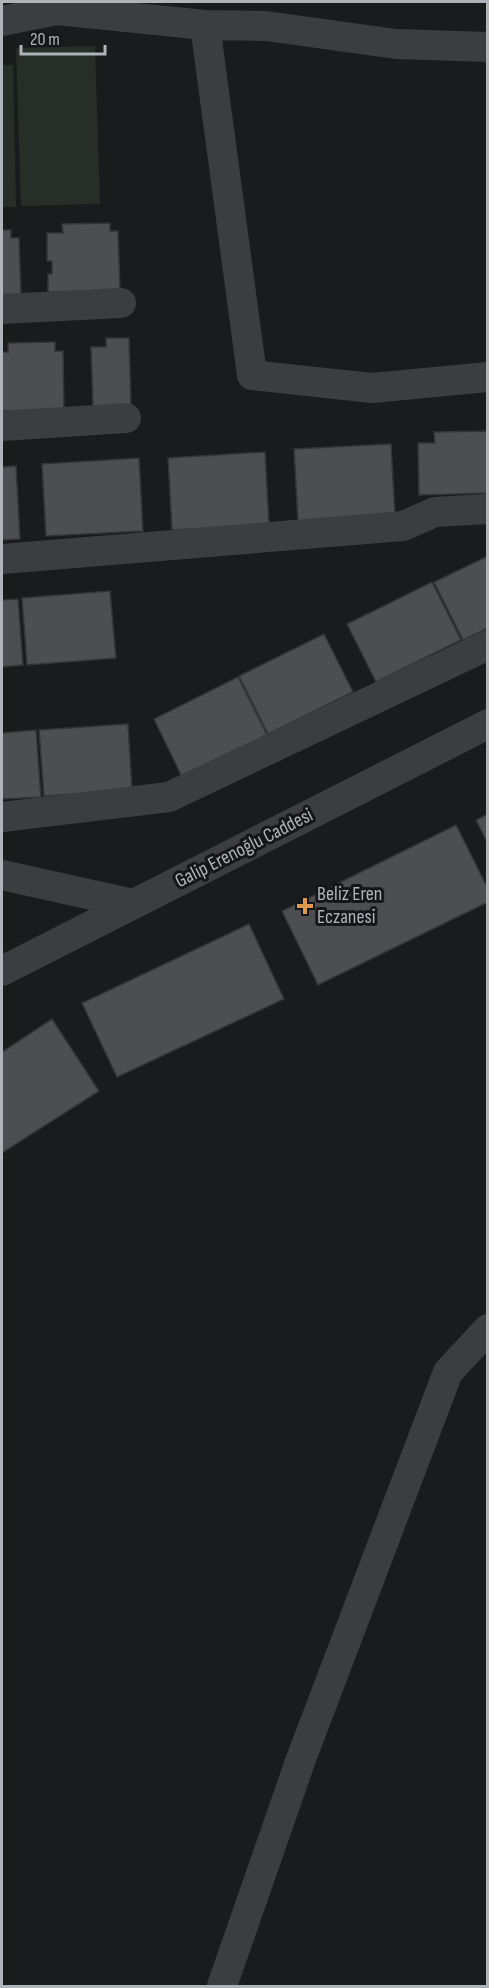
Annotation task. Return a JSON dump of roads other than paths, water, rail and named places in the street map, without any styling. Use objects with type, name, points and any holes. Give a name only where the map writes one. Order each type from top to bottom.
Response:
[{"type":"street","points":[[2,21],[57,10],[205,25],[266,26],[396,44],[488,47]]},
{"type":"street","points":[[205,25],[252,375],[372,388],[488,376]]},
{"type":"street","points":[[2,309],[121,303]]},
{"type":"street","points":[[2,426],[126,418]]},
{"type":"street","points":[[2,559],[403,526],[435,512],[488,509]]},
{"type":"street","points":[[2,817],[169,797],[488,645]]},
{"type":"street","name":"Galip Erenoğlu Caddesi","points":[[2,971],[488,724]]},
{"type":"street","points":[[2,875],[133,904]]},
{"type":"street","points":[[222,1986],[301,1759],[448,1372],[488,1329]]},
{"type":"place","name":"Beliz Eren Eczanesi","points":[[305,906]]}]
